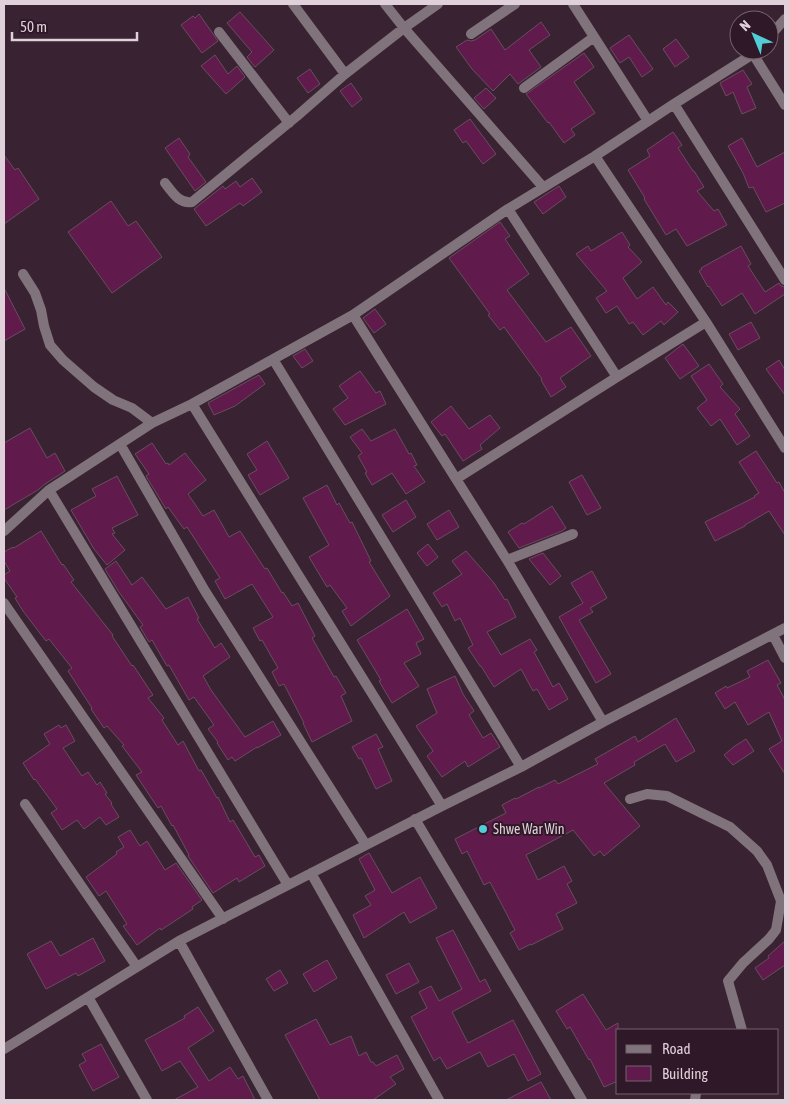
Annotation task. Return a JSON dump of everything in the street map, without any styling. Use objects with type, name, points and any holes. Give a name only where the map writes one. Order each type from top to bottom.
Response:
[{"type":"street","points":[[293,4],[345,74]]},
{"type":"street","points":[[385,4],[543,187]]},
{"type":"street","points":[[165,184],[180,201],[192,202],[289,123],[345,74],[438,4]]},
{"type":"street","points":[[471,34],[515,4]]},
{"type":"street","points":[[573,4],[648,121]]},
{"type":"street","points":[[219,32],[289,123]]},
{"type":"street","points":[[524,88],[594,37]]},
{"type":"street","points":[[4,531],[50,490],[152,423],[192,404],[353,315],[508,209],[595,156],[743,60]]},
{"type":"street","points":[[760,60],[785,105]]},
{"type":"street","points":[[674,104],[785,280]]},
{"type":"street","points":[[595,156],[706,322],[785,448]]},
{"type":"street","points":[[508,209],[617,377]]},
{"type":"street","points":[[23,274],[35,292],[50,345],[62,360],[94,387],[113,400],[132,408],[152,423]]},
{"type":"street","points":[[353,315],[507,560],[603,722]]},
{"type":"street","points":[[456,479],[706,322]]},
{"type":"street","points":[[272,359],[521,767]]},
{"type":"street","points":[[192,404],[442,806]]},
{"type":"street","points":[[120,444],[206,591],[366,845]]},
{"type":"street","points":[[50,490],[288,885]]},
{"type":"street","points":[[507,560],[573,534]]},
{"type":"street","points":[[4,603],[222,919]]},
{"type":"street","points":[[4,1049],[179,942],[521,767],[603,722],[785,628]]},
{"type":"street","points":[[773,635],[785,658]]},
{"type":"street","points":[[630,800],[647,794],[667,796],[730,827],[757,851],[767,865],[781,901],[776,930],[769,939],[743,962],[728,981],[742,1029]]},
{"type":"street","points":[[25,804],[137,967]]},
{"type":"street","points":[[415,820],[582,1100]]},
{"type":"street","points":[[311,873],[439,1100]]},
{"type":"street","points":[[179,942],[268,1100]]},
{"type":"street","points":[[88,997],[147,1100]]},
{"type":"building","points":[[240,12],[274,50],[255,67],[247,57],[252,52],[227,23]]},
{"type":"building","points":[[199,14],[218,41],[202,53],[181,25]]},
{"type":"building","points":[[541,22],[550,35],[529,50],[541,67],[518,84],[510,74],[493,91],[472,69],[456,47],[467,40],[475,40],[491,29],[505,50]]},
{"type":"building","points":[[629,35],[653,69],[642,77],[629,57],[620,63],[610,48]]},
{"type":"building","points":[[676,39],[689,57],[675,67],[663,49]]},
{"type":"building","points":[[584,53],[594,67],[574,82],[595,113],[571,129],[575,135],[564,143],[526,94]]},
{"type":"building","points":[[215,55],[228,74],[237,66],[245,77],[226,94],[201,66]]},
{"type":"building","points":[[310,69],[320,84],[308,93],[297,78]]},
{"type":"building","points":[[743,70],[752,84],[747,87],[756,108],[742,114],[733,92],[726,96],[720,83]]},
{"type":"building","points":[[351,83],[362,99],[352,107],[340,91]]},
{"type":"building","points":[[486,88],[496,98],[484,109],[474,98]]},
{"type":"building","points":[[470,119],[496,154],[483,164],[466,141],[463,143],[454,130]]},
{"type":"building","points":[[673,132],[682,145],[678,148],[704,187],[697,191],[714,211],[718,209],[727,225],[687,246],[676,229],[666,235],[628,170],[650,156],[647,150]]},
{"type":"building","points":[[179,138],[190,154],[188,157],[206,182],[195,191],[165,148]]},
{"type":"building","points":[[742,138],[757,167],[785,152],[785,203],[766,212],[753,187],[749,188],[728,146]]},
{"type":"building","points":[[4,155],[15,170],[18,168],[39,199],[4,224]]},
{"type":"building","points":[[252,178],[262,192],[243,206],[240,203],[206,226],[194,209],[223,186],[225,189],[236,181],[240,187]]},
{"type":"building","points":[[559,186],[566,197],[543,214],[534,202]]},
{"type":"building","points":[[111,201],[128,226],[136,221],[162,257],[112,293],[68,232]]},
{"type":"building","points":[[500,222],[510,236],[505,239],[529,274],[507,290],[546,342],[571,327],[591,356],[560,378],[566,387],[551,397],[542,379],[518,346],[504,327],[500,330],[488,315],[490,314],[449,258]]},
{"type":"building","points":[[622,232],[630,245],[628,247],[642,262],[623,278],[637,299],[653,287],[666,305],[668,302],[678,312],[664,325],[661,321],[643,335],[633,322],[629,324],[617,306],[606,313],[596,298],[607,291],[576,254],[588,246],[591,251]]},
{"type":"building","points":[[741,246],[751,264],[748,266],[765,292],[779,283],[785,287],[785,294],[755,314],[742,293],[722,306],[699,271],[701,268]]},
{"type":"building","points":[[4,288],[25,329],[4,341]]},
{"type":"building","points":[[375,309],[386,324],[374,333],[363,318]]},
{"type":"building","points":[[751,322],[760,338],[738,350],[729,334]]},
{"type":"building","points":[[683,344],[699,366],[680,379],[665,358]]},
{"type":"building","points":[[305,349],[313,361],[302,368],[293,356]]},
{"type":"building","points":[[779,360],[785,370],[785,395],[766,369]]},
{"type":"building","points":[[709,364],[723,384],[720,387],[740,409],[735,414],[750,436],[737,445],[720,419],[711,426],[697,408],[707,400],[691,376]]},
{"type":"building","points":[[360,371],[376,393],[380,391],[386,404],[345,425],[333,409],[348,398],[339,386]]},
{"type":"building","points":[[259,375],[265,384],[235,406],[214,415],[208,403]]},
{"type":"building","points":[[451,406],[469,429],[490,415],[500,428],[480,445],[482,449],[463,461],[445,434],[442,436],[431,422]]},
{"type":"building","points":[[30,428],[47,458],[55,453],[65,471],[4,510],[4,443]]},
{"type":"building","points":[[362,429],[371,441],[395,429],[409,454],[411,453],[417,465],[414,466],[425,482],[406,494],[392,473],[372,485],[358,456],[362,453],[350,437]]},
{"type":"building","points":[[267,441],[289,478],[260,495],[248,475],[257,470],[247,454]]},
{"type":"building","points":[[152,443],[166,464],[168,463],[169,465],[185,453],[206,480],[188,494],[203,516],[214,510],[229,537],[240,531],[292,606],[298,603],[315,636],[312,638],[334,677],[336,676],[346,693],[341,696],[352,721],[312,742],[284,684],[279,686],[272,672],[278,668],[253,628],[273,617],[252,584],[225,599],[215,581],[220,578],[187,527],[184,529],[168,507],[166,509],[146,476],[149,474],[135,454]]},
{"type":"building","points":[[756,451],[785,493],[785,535],[769,511],[715,541],[705,522],[755,497],[759,493],[739,462]]},
{"type":"building","points":[[582,475],[601,508],[587,515],[569,482]]},
{"type":"building","points":[[117,476],[138,515],[112,528],[115,533],[112,534],[125,550],[107,565],[94,549],[71,510],[96,496],[92,489]]},
{"type":"building","points":[[327,485],[337,505],[339,503],[350,523],[352,522],[371,561],[369,562],[390,596],[351,626],[342,611],[347,608],[330,585],[327,587],[309,557],[329,545],[303,498]]},
{"type":"building","points":[[406,500],[416,517],[393,532],[382,515]]},
{"type":"building","points":[[552,506],[566,528],[519,548],[508,532]]},
{"type":"building","points":[[449,510],[459,527],[437,540],[427,524]]},
{"type":"building","points":[[41,531],[62,565],[74,580],[71,582],[113,635],[153,695],[148,698],[164,718],[162,720],[178,745],[183,741],[199,771],[201,770],[218,797],[230,822],[233,820],[255,857],[259,855],[265,866],[239,882],[237,878],[213,893],[188,856],[173,825],[161,806],[158,808],[136,775],[142,772],[122,746],[124,745],[107,726],[104,728],[68,671],[72,668],[49,639],[46,641],[15,598],[17,597],[4,578],[4,575],[10,571],[4,561],[4,552]]},
{"type":"building","points":[[428,544],[438,557],[427,566],[417,553]]},
{"type":"building","points":[[466,551],[494,583],[505,600],[507,599],[516,617],[487,632],[501,655],[530,639],[537,650],[534,652],[553,687],[559,683],[568,699],[549,710],[537,689],[533,691],[521,669],[494,687],[468,648],[473,645],[460,618],[455,621],[447,604],[442,607],[433,593],[462,574],[452,561]]},
{"type":"building","points":[[543,553],[561,576],[550,585],[529,559]]},
{"type":"building","points":[[116,561],[132,585],[142,577],[166,609],[188,597],[199,618],[197,619],[215,648],[221,643],[230,657],[203,676],[245,737],[273,721],[281,735],[235,761],[232,757],[228,760],[208,729],[214,725],[194,697],[189,700],[152,640],[149,642],[140,627],[143,625],[105,569]]},
{"type":"building","points":[[592,571],[607,598],[590,608],[593,612],[579,620],[611,674],[596,683],[559,617],[583,603],[571,583]]},
{"type":"building","points":[[407,609],[424,639],[416,643],[421,654],[404,663],[419,686],[392,703],[379,681],[381,680],[357,640]]},
{"type":"building","points":[[768,660],[781,683],[777,685],[785,700],[785,774],[769,749],[782,741],[769,712],[748,725],[735,702],[725,709],[715,693],[726,686],[727,688],[750,677],[747,671]]},
{"type":"building","points":[[455,676],[463,694],[474,711],[469,715],[483,738],[491,733],[500,747],[468,767],[465,761],[442,777],[427,756],[433,751],[416,726],[437,713],[427,689]]},
{"type":"building","points":[[676,718],[695,751],[676,762],[665,744],[634,762],[635,765],[604,783],[640,826],[604,856],[600,851],[594,856],[573,830],[526,855],[538,880],[564,866],[572,881],[567,884],[577,903],[556,914],[563,929],[519,950],[510,933],[515,930],[490,882],[484,885],[467,851],[462,854],[455,839],[506,813],[502,805],[555,780],[558,784],[598,764],[595,759],[635,736],[638,742]]},
{"type":"building","points":[[59,725],[61,728],[66,725],[75,741],[63,748],[82,776],[88,772],[97,785],[100,782],[119,817],[106,825],[100,817],[84,829],[77,820],[62,830],[51,813],[57,809],[23,763],[50,744],[44,734]]},
{"type":"building","points":[[376,734],[383,747],[378,749],[392,781],[376,789],[361,758],[359,759],[352,747]]},
{"type":"building","points":[[746,739],[754,751],[733,765],[724,755]]},
{"type":"building","points":[[130,830],[140,846],[147,841],[165,870],[176,863],[202,900],[192,907],[193,909],[161,930],[160,928],[137,945],[123,926],[127,924],[106,891],[99,896],[86,877],[124,847],[118,837]]},
{"type":"building","points":[[369,853],[392,893],[420,877],[437,908],[410,923],[404,912],[364,938],[353,915],[371,905],[365,896],[375,890],[359,859]]},
{"type":"building","points":[[453,930],[480,982],[485,979],[491,991],[452,1012],[468,1043],[513,1020],[541,1074],[528,1081],[514,1054],[488,1067],[480,1052],[447,1069],[440,1057],[434,1061],[411,1017],[427,1008],[419,992],[431,986],[439,1001],[462,989],[436,938]]},
{"type":"building","points":[[93,938],[105,961],[78,976],[76,973],[46,989],[27,954],[51,941],[60,956]]},
{"type":"building","points":[[785,941],[785,965],[763,980],[755,968],[769,958],[768,956]]},
{"type":"building","points":[[327,960],[337,978],[314,992],[303,974]]},
{"type":"building","points":[[409,963],[419,982],[396,994],[386,975]]},
{"type":"building","points":[[280,970],[288,983],[274,991],[266,979]]},
{"type":"building","points":[[583,994],[606,1030],[618,1023],[618,1029],[616,1029],[616,1082],[604,1087],[590,1059],[570,1027],[567,1029],[556,1011]]},
{"type":"building","points":[[198,1007],[214,1031],[188,1048],[209,1081],[230,1067],[238,1079],[243,1076],[255,1100],[174,1100],[198,1087],[180,1061],[162,1071],[145,1040],[185,1018],[184,1016]]},
{"type":"building","points":[[316,1019],[330,1045],[351,1036],[359,1056],[366,1052],[371,1062],[376,1066],[397,1055],[404,1069],[390,1077],[396,1084],[373,1100],[320,1100],[285,1035]]},
{"type":"building","points":[[101,1044],[119,1077],[93,1091],[79,1065],[86,1061],[82,1054]]},
{"type":"building","points":[[541,1082],[551,1100],[506,1100]]},
{"type":"place","name":"Shwe War Win","points":[[483,829]]}]
